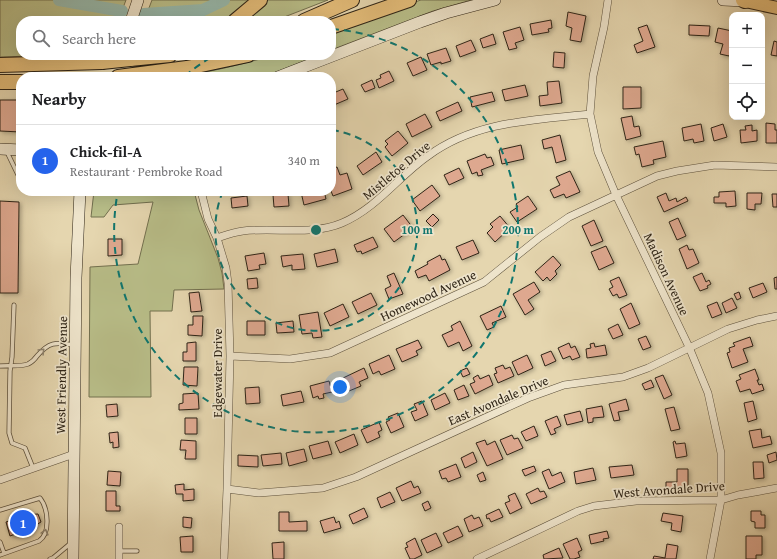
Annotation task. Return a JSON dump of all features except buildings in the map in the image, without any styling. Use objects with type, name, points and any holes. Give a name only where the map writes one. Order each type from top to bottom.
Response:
[{"type":"highway","points":[[241,16],[260,0]]},
{"type":"highway","points":[[315,16],[352,0]]},
{"type":"highway","points":[[336,24],[383,0]]},
{"type":"highway","points":[[336,25],[410,0]]},
{"type":"highway","points":[[0,65],[102,62],[114,60]]},
{"type":"highway","points":[[159,72],[225,60]]},
{"type":"highway","points":[[0,82],[16,82]]},
{"type":"main road","points":[[133,16],[138,0]]},
{"type":"main road","points":[[336,55],[420,22],[495,0]]},
{"type":"main road","points":[[723,0],[744,0],[777,8]]},
{"type":"main road","points":[[117,72],[130,60]]},
{"type":"main road","points":[[291,72],[322,60]]},
{"type":"main road","points":[[3,149],[16,150]]},
{"type":"main road","name":"West Friendly Avenue","points":[[73,559],[76,278],[80,196]]},
{"type":"street","name":"Madison Avenue","points":[[608,0],[604,27],[593,76],[590,114],[598,152],[616,195],[689,347],[708,393],[720,453],[721,500],[710,559]]},
{"type":"street","name":"Mistletoe Drive","points":[[217,238],[243,231],[314,230],[341,223],[363,212],[428,156],[460,137],[505,124],[590,114]]},
{"type":"street","name":"Homewood Avenue","points":[[230,356],[290,358],[330,353],[484,282],[540,237],[569,217],[657,176],[715,165],[777,167]]},
{"type":"street","name":"Edgewater Drive","points":[[202,196],[208,219],[217,238],[226,268],[228,283],[230,356],[224,559]]},
{"type":"street","name":"East Avondale Drive","points":[[227,489],[259,493],[324,488],[356,477],[528,398],[564,386],[623,377],[648,368],[728,329],[757,320],[777,316]]},
{"type":"street","points":[[0,480],[74,454]]},
{"type":"street","name":"West Avondale Drive","points":[[477,559],[578,511],[594,506],[636,501],[721,500],[738,495],[777,488]]},
{"type":"street","points":[[119,528],[119,555]]},
{"type":"lane","points":[[3,149],[16,171]]},
{"type":"lane","points":[[14,305],[10,371],[9,433],[12,443],[25,448],[33,468]]},
{"type":"lane","points":[[0,366],[22,365],[29,363],[43,348],[56,342],[76,345]]},
{"type":"lane","points":[[0,510],[40,498],[47,519],[45,534],[39,541],[2,554],[0,542]]},
{"type":"lane","points":[[51,558],[73,541]]},
{"type":"lane","points":[[119,555],[137,551]]},
{"type":"lane","points":[[51,558],[58,559]]},
{"type":"green space","points":[[0,0],[126,0],[120,16],[16,16],[16,57],[0,57]]},
{"type":"green space","points":[[152,0],[253,0],[231,16],[146,16]]},
{"type":"green space","points":[[267,0],[328,0],[287,16],[246,16]]},
{"type":"green space","points":[[421,0],[471,0],[433,11],[336,48],[336,31],[375,15]]},
{"type":"green space","points":[[256,60],[306,60],[276,72],[203,72]]},
{"type":"green space","points":[[93,196],[195,196],[199,210],[218,258],[224,289],[174,290],[172,311],[150,311],[151,397],[89,397],[90,267],[138,264],[153,202],[113,205],[104,217],[91,217]]},
{"type":"waterway","points":[[59,0],[122,11]]},
{"type":"waterway","points":[[144,14],[203,10],[224,0]]},
{"type":"place","name":"Chick-fil-A","points":[[23,523]]}]
